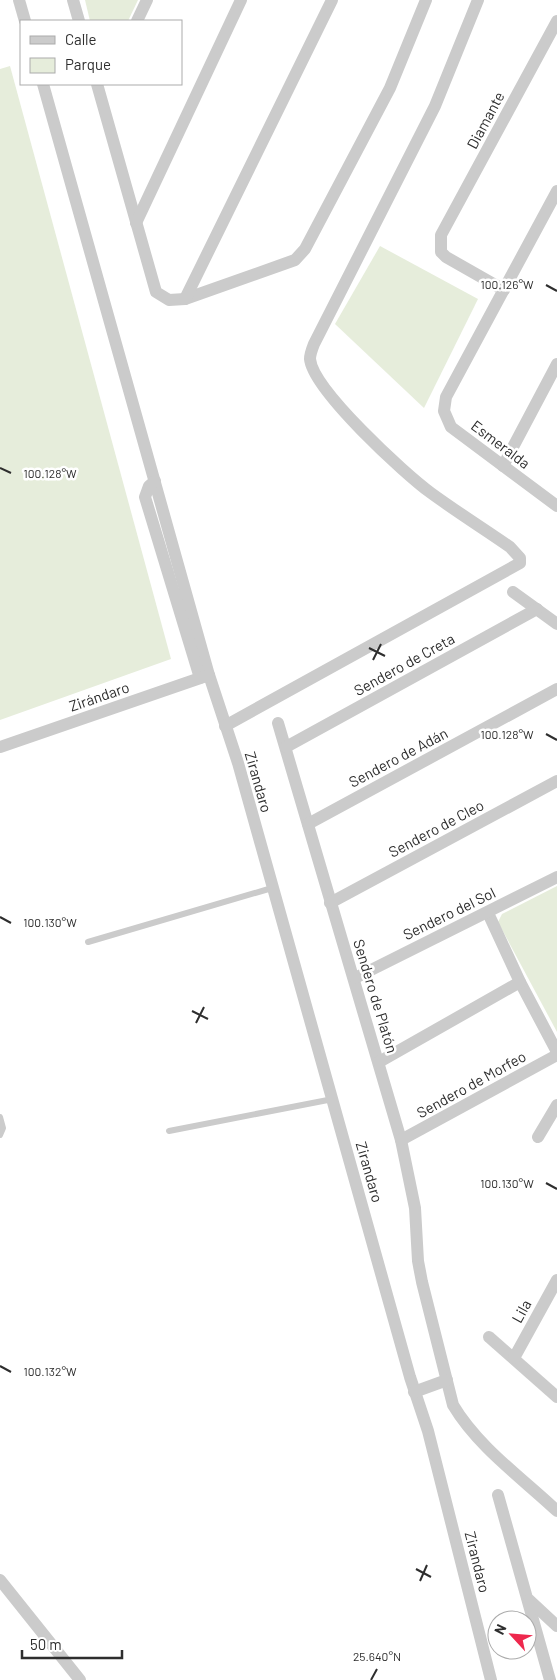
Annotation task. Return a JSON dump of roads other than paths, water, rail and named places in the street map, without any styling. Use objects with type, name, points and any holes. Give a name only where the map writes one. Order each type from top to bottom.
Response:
[{"type":"street","points":[[19,0],[25,20]]},
{"type":"street","points":[[73,0],[79,20]]},
{"type":"street","points":[[137,20],[147,0]]},
{"type":"street","points":[[136,223],[242,0]]},
{"type":"street","points":[[185,299],[332,0]]},
{"type":"street","points":[[97,85],[156,292],[169,300],[185,299],[295,260],[305,249],[390,88],[426,0]]},
{"type":"street","points":[[225,726],[520,564],[520,558],[510,547],[420,484],[351,419],[326,389],[313,369],[310,360],[314,344],[435,106],[478,0]]},
{"type":"street","name":"Diamante","points":[[504,290],[446,257],[441,252],[441,235],[557,21]]},
{"type":"street","name":"Zirandaro","points":[[43,85],[155,481],[148,486],[145,497],[204,676],[225,726],[414,1392],[428,1431],[491,1680]]},
{"type":"street","points":[[101,97],[107,85]]},
{"type":"street","points":[[504,290],[557,191]]},
{"type":"street","name":"Esmeralda","points":[[504,290],[446,398],[444,412],[451,427],[557,506]]},
{"type":"street","points":[[503,466],[557,364]]},
{"type":"street","points":[[513,592],[557,624]]},
{"type":"street","name":"Sendero de Creta","points":[[286,747],[537,609]]},
{"type":"street","name":"Zirándaro","points":[[0,748],[204,676]]},
{"type":"street","name":"Sendero de Adán","points":[[308,824],[557,689]]},
{"type":"street","name":"Sendero de Platón","points":[[278,723],[401,1140],[415,1208],[418,1261],[422,1282],[453,1405],[464,1422],[557,1511]]},
{"type":"street","name":"Sendero de Cleo","points":[[330,903],[557,781]]},
{"type":"street","name":"Sendero del Sol","points":[[354,978],[557,877]]},
{"type":"street","points":[[488,913],[520,982],[557,1054]]},
{"type":"street","points":[[379,1062],[520,982]]},
{"type":"street","name":"Sendero de Morfeo","points":[[401,1140],[557,1054]]},
{"type":"street","points":[[538,1137],[557,1105]]},
{"type":"street","name":"Lila","points":[[514,1358],[557,1280]]},
{"type":"street","points":[[489,1337],[557,1396]]},
{"type":"street","points":[[414,1392],[447,1380]]},
{"type":"street","points":[[498,1496],[550,1680]]},
{"type":"street","points":[[0,1580],[80,1680]]},
{"type":"street","points":[[528,1600],[557,1626]]},
{"type":"lane","points":[[88,942],[272,888]]},
{"type":"lane","points":[[169,1131],[332,1099]]},
{"type":"lane","points":[[0,1117],[3,1128],[0,1135]]}]
